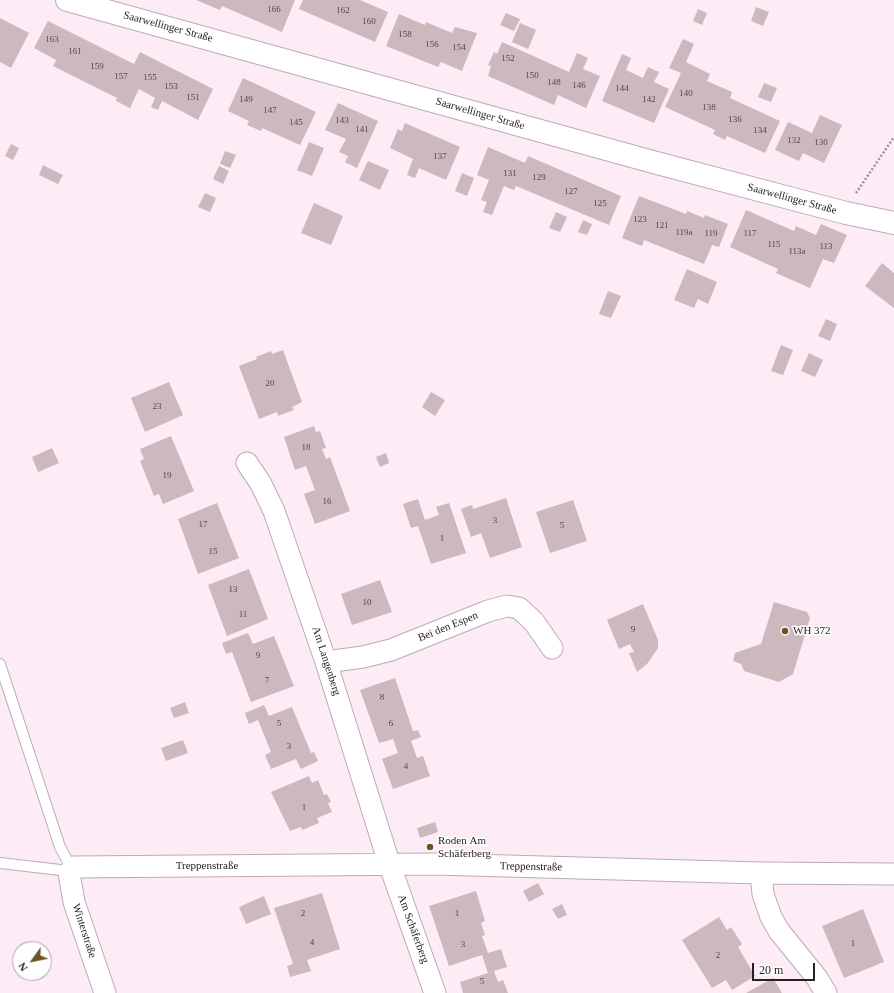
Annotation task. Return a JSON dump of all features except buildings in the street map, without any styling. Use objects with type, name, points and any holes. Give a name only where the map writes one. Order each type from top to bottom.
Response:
[{"type":"street","name":"Saarwellinger Straße","points":[[67,0],[638,158],[846,213],[894,223]]},
{"type":"street","name":"Am Langenberg","points":[[247,463],[261,484],[274,511],[326,662],[390,866]]},
{"type":"street","name":"Bei den Espen","points":[[326,662],[363,657],[391,650],[488,611],[507,606],[519,608],[534,622],[552,648]]},
{"type":"street","name":"Treppenstraße","points":[[71,870],[95,866],[390,866],[434,864],[761,873],[894,874]]},
{"type":"street","name":"Am Schäferberg","points":[[390,866],[435,993]]},
{"type":"street","name":"Winterstraße","points":[[71,870],[74,902],[105,993]]},
{"type":"street","points":[[761,873],[763,894],[771,917],[779,931],[817,978],[826,993]]},
{"type":"lane","points":[[0,664],[60,847],[71,870]]},
{"type":"lane","points":[[0,863],[71,870]]},
{"type":"path","points":[[846,213],[856,194],[894,137]]},
{"type":"place","name":"WH 372","points":[[785,631]]},
{"type":"place","name":"Roden Am Schäferberg","points":[[430,847]]}]
